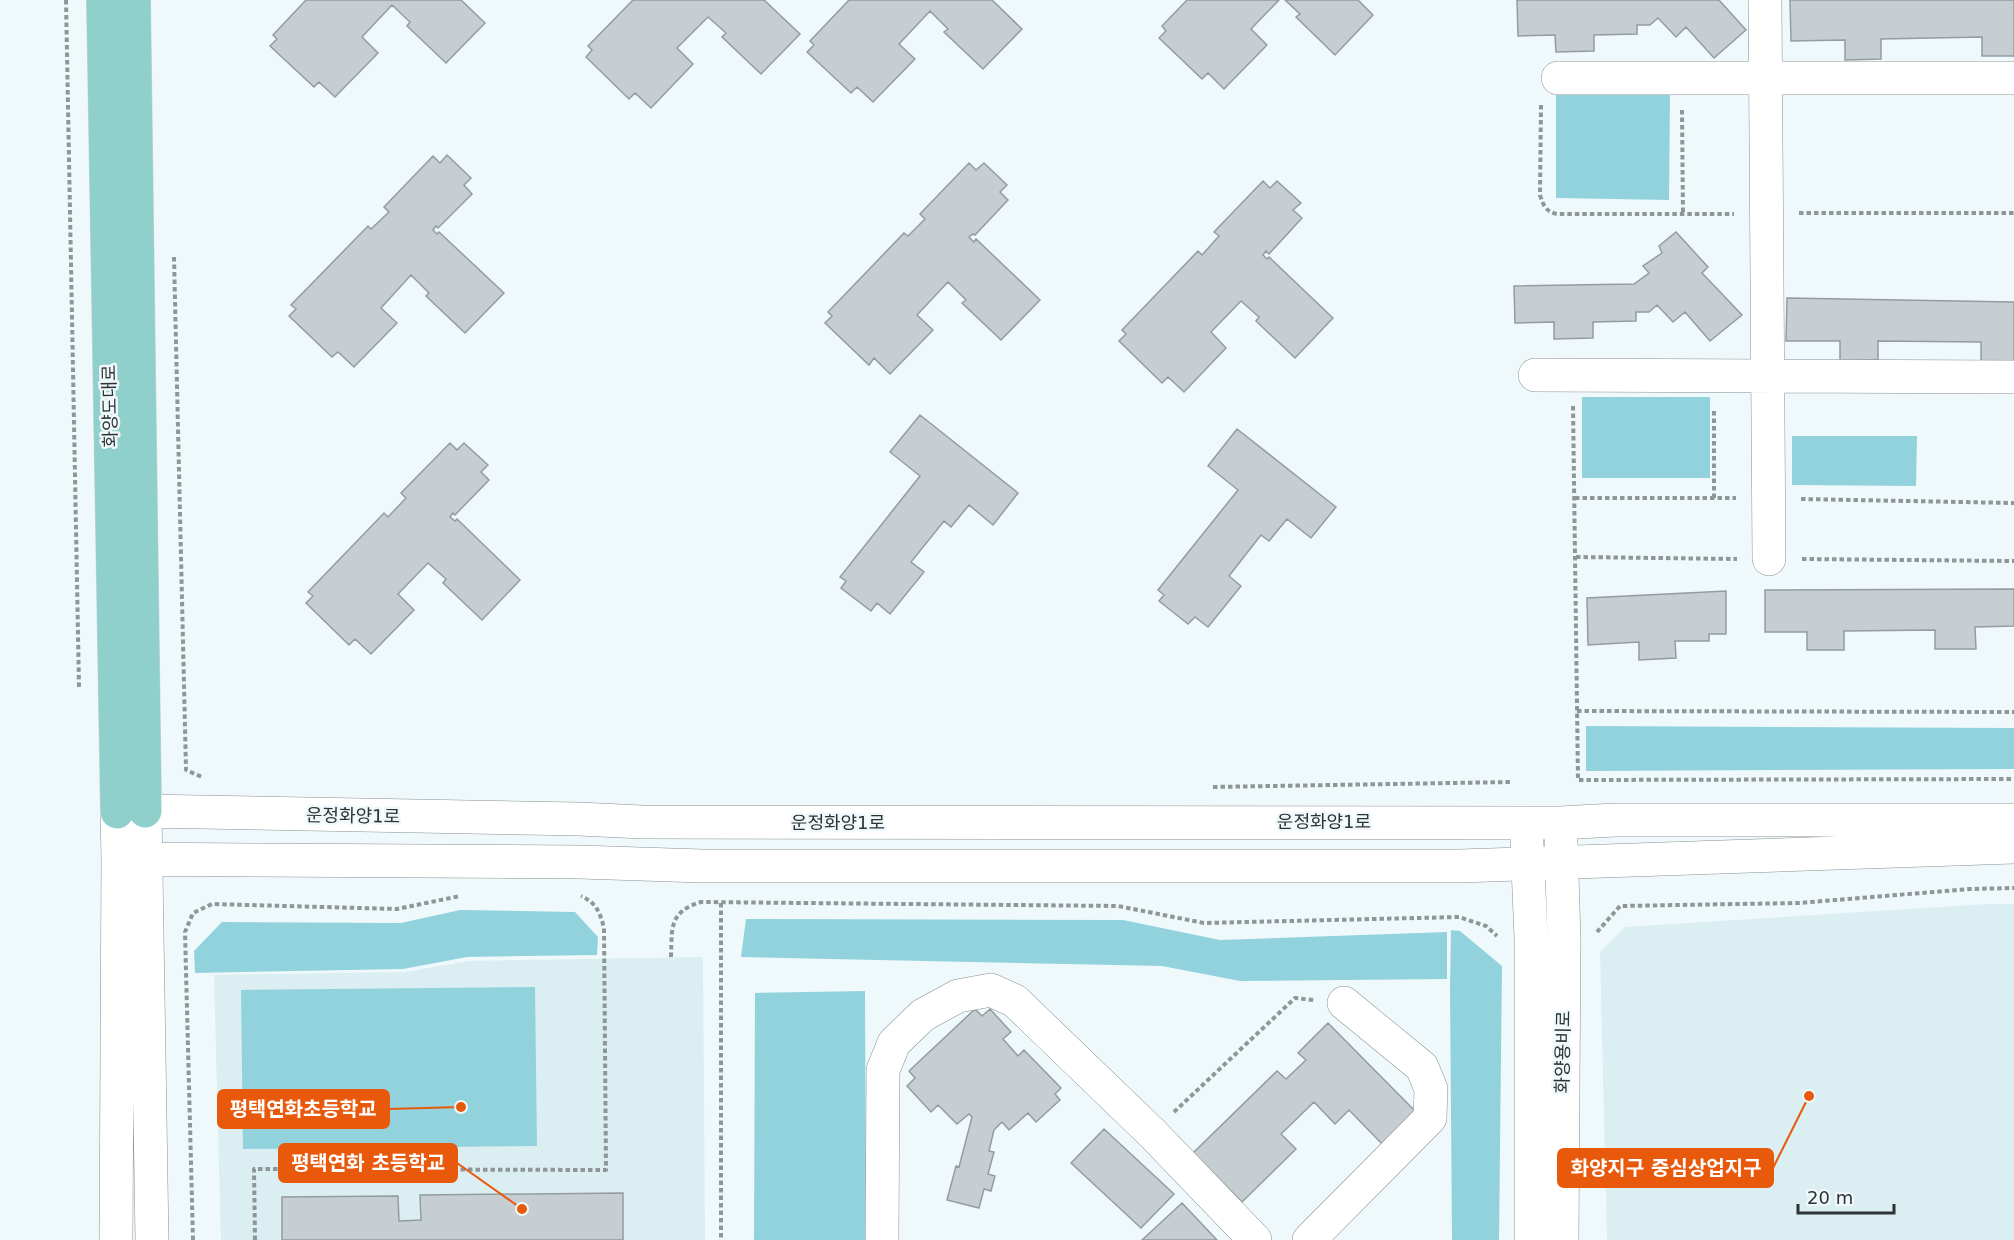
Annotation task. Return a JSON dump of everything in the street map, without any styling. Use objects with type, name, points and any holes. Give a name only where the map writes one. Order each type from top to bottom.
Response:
[{"type":"main road","name":"화양도대로","points":[[103,0],[131,811]]},
{"type":"main road","name":"화양도대로","points":[[131,811],[134,0]]},
{"type":"street","points":[[1765,0],[1769,559]]},
{"type":"street","points":[[1558,78],[2014,78]]},
{"type":"street","points":[[1535,375],[2014,377]]},
{"type":"street","name":"운정화양1로","points":[[131,811],[642,822],[1560,824],[1615,820],[2014,820]]},
{"type":"street","points":[[131,811],[152,1240]]},
{"type":"street","name":"화양용비로","points":[[1527,824],[1531,938],[1531,1240]]},
{"type":"street","name":"화양용비로","points":[[1560,824],[1564,938],[1562,1240]]},
{"type":"street","points":[[132,859],[568,862],[702,866],[1528,865],[2014,847]]},
{"type":"street","points":[[116,1240],[132,859]]},
{"type":"street","points":[[882,1240],[884,1070],[894,1043],[923,1015],[958,996],[991,990],[1015,1001],[1152,1133],[1255,1240]]},
{"type":"street","points":[[1315,1238],[1430,1118],[1431,1089],[1422,1067],[1344,1003]]},
{"type":"path","points":[[66,0],[79,692]]},
{"type":"path","points":[[1558,78],[1543,86],[1541,97],[1540,195],[1543,205],[1550,213],[2014,213]]},
{"type":"path","points":[[1682,79],[1683,214]]},
{"type":"path","points":[[174,257],[186,770]]},
{"type":"path","points":[[1573,375],[1578,780],[2014,779]]},
{"type":"path","points":[[1714,375],[1714,498]]},
{"type":"path","points":[[1575,498],[2014,502]]},
{"type":"path","points":[[1577,711],[2014,712]]},
{"type":"path","points":[[1201,787],[1510,782]]},
{"type":"path","points":[[1591,938],[1620,906],[1799,903],[1970,889],[2014,888]]},
{"type":"path","points":[[193,1240],[185,932],[193,913],[212,904],[397,909],[461,896]]},
{"type":"path","points":[[255,1240],[254,1169],[606,1170],[604,928],[600,912],[591,901],[582,896],[571,896]]},
{"type":"path","points":[[671,957],[675,918],[687,906],[701,902],[1118,906],[1204,922],[1459,917],[1486,926],[1502,942]]},
{"type":"path","points":[[721,903],[721,1240]]},
{"type":"path","points":[[1152,1133],[1295,998],[1344,1003]]},
{"type":"shaded area","points":[[1556,93],[1670,95],[1669,200],[1556,198]]},
{"type":"shaded area","points":[[1582,397],[1710,397],[1710,478],[1582,478]]},
{"type":"shaded area","points":[[1792,436],[1917,436],[1916,486],[1792,485]]},
{"type":"shaded area","points":[[1586,726],[2014,728],[2014,769],[1586,771]]},
{"type":"shaded area","points":[[2014,904],[2014,1240],[1607,1240],[1600,952],[1625,927]]},
{"type":"shaded area","points":[[460,910],[575,912],[598,937],[597,955],[467,957],[403,969],[195,973],[194,951],[222,922],[401,923]]},
{"type":"shaded area","points":[[746,919],[1123,920],[1220,940],[1447,932],[1447,979],[1240,981],[1162,966],[741,957]]},
{"type":"shaded area","points":[[1451,930],[1460,931],[1502,966],[1499,1240],[1452,1240]]},
{"type":"shaded area","points":[[703,957],[705,1240],[221,1240],[214,975],[405,972],[469,961]]},
{"type":"shaded area","points":[[535,987],[537,1146],[243,1149],[241,990]]},
{"type":"shaded area","points":[[865,991],[866,1240],[754,1240],[755,993]]},
{"type":"building","points":[[306,0],[461,0],[485,23],[446,63],[407,26],[410,22],[392,5],[362,37],[378,53],[335,97],[319,82],[314,87],[270,46],[277,39],[273,35]]},
{"type":"building","points":[[633,0],[764,0],[800,34],[761,74],[722,37],[726,33],[708,17],[677,48],[693,64],[651,108],[635,93],[629,99],[586,57],[592,50],[588,46]]},
{"type":"building","points":[[849,0],[992,0],[1022,29],[983,69],[944,32],[948,29],[930,11],[899,44],[915,59],[873,102],[857,87],[851,93],[807,52],[814,45],[810,41]]},
{"type":"building","points":[[1187,0],[1279,0],[1251,29],[1267,45],[1224,89],[1208,73],[1202,79],[1159,38],[1166,31],[1162,26]]},
{"type":"building","points":[[1285,0],[1358,0],[1373,15],[1335,55],[1296,17],[1300,14]]},
{"type":"building","points":[[1517,0],[1719,0],[1746,30],[1714,58],[1686,27],[1676,37],[1658,18],[1650,25],[1637,25],[1637,34],[1594,35],[1594,51],[1556,52],[1555,35],[1518,36]]},
{"type":"building","points":[[1790,0],[2014,0],[2014,56],[1982,56],[1982,37],[1881,39],[1881,59],[1845,60],[1845,40],[1791,41]]},
{"type":"building","points":[[447,155],[471,178],[464,185],[472,194],[438,228],[436,226],[433,230],[437,234],[439,232],[504,293],[465,333],[426,296],[429,293],[411,275],[381,308],[397,323],[354,367],[338,352],[332,357],[289,316],[296,309],[291,305],[368,226],[371,229],[389,212],[384,207],[433,156],[440,163]]},
{"type":"building","points":[[969,163],[976,170],[984,163],[1007,185],[1000,192],[1008,200],[975,235],[969,237],[974,242],[976,239],[1040,300],[1001,340],[962,303],[966,300],[948,282],[917,315],[933,330],[890,374],[874,358],[869,365],[825,323],[832,316],[828,312],[904,233],[908,236],[925,219],[920,214]]},
{"type":"building","points":[[1263,181],[1270,188],[1277,181],[1301,203],[1293,210],[1302,218],[1269,254],[1266,251],[1263,255],[1267,259],[1269,257],[1333,318],[1295,358],[1256,321],[1259,317],[1241,301],[1211,332],[1226,348],[1184,392],[1168,377],[1162,383],[1119,341],[1126,334],[1122,330],[1198,251],[1202,255],[1219,236],[1214,232]]},
{"type":"building","points":[[1676,232],[1708,267],[1702,273],[1742,315],[1710,341],[1685,312],[1673,322],[1657,305],[1649,312],[1636,312],[1636,321],[1593,322],[1593,338],[1554,339],[1554,322],[1515,323],[1514,286],[1634,284],[1649,273],[1643,266],[1662,253],[1659,246]]},
{"type":"building","points":[[1787,298],[2014,302],[2014,363],[1981,363],[1981,342],[1878,341],[1878,360],[1840,360],[1840,341],[1786,341]]},
{"type":"building","points":[[920,415],[1018,493],[993,525],[969,505],[951,527],[944,521],[911,562],[924,572],[890,614],[877,603],[871,611],[841,588],[846,581],[840,577],[920,476],[890,452]]},
{"type":"building","points":[[1237,429],[1336,507],[1311,538],[1287,519],[1269,541],[1261,535],[1229,576],[1241,586],[1208,627],[1195,617],[1188,624],[1159,601],[1164,595],[1158,590],[1238,490],[1208,466]]},
{"type":"building","points":[[450,443],[457,450],[464,443],[488,465],[481,472],[489,480],[455,515],[453,513],[450,517],[455,521],[457,519],[520,580],[482,620],[443,583],[446,579],[428,563],[398,594],[414,610],[371,654],[355,639],[349,645],[306,603],[313,596],[308,592],[384,513],[388,517],[406,498],[401,493]]},
{"type":"building","points":[[2014,589],[2014,626],[1975,627],[1976,649],[1935,649],[1935,630],[1844,631],[1844,650],[1807,650],[1807,632],[1765,632],[1765,590]]},
{"type":"building","points":[[1726,591],[1726,634],[1709,634],[1709,641],[1675,641],[1676,658],[1639,660],[1639,642],[1588,645],[1587,598]]},
{"type":"building","points":[[975,1009],[982,1016],[990,1009],[1011,1032],[1003,1039],[1018,1056],[1024,1050],[1061,1088],[1055,1094],[1060,1100],[1036,1122],[1028,1113],[1009,1130],[1002,1122],[994,1130],[989,1151],[994,1152],[988,1174],[995,1176],[991,1191],[984,1189],[979,1208],[947,1200],[956,1166],[959,1167],[972,1117],[969,1114],[957,1124],[938,1105],[931,1112],[907,1086],[915,1078],[909,1071]]},
{"type":"building","points":[[1328,1023],[1416,1112],[1383,1145],[1349,1110],[1335,1124],[1314,1102],[1281,1134],[1296,1149],[1242,1202],[1193,1153],[1277,1071],[1286,1079],[1306,1060],[1298,1053]]},
{"type":"building","points":[[1104,1129],[1174,1194],[1141,1228],[1071,1163]]},
{"type":"building","points":[[623,1193],[623,1240],[282,1240],[282,1197],[398,1196],[399,1221],[421,1220],[420,1195]]},
{"type":"building","points":[[1182,1203],[1217,1240],[1142,1240]]},
{"type":"place","name":"화양지구 중심상업지구","points":[[1809,1096]]},
{"type":"place","name":"평택연화초등학교","points":[[461,1107]]},
{"type":"place","name":"평택연화 초등학교","points":[[522,1209]]}]
